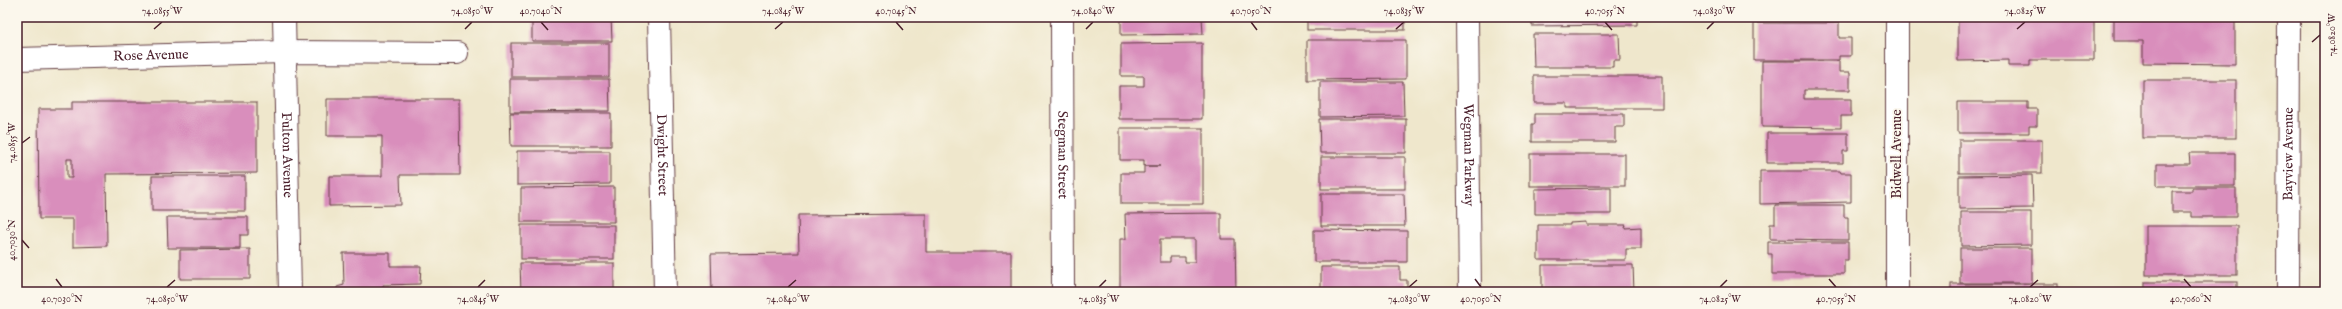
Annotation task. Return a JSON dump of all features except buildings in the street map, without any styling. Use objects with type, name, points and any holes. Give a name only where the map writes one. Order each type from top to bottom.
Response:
[{"type":"street","name":"Fulton Avenue","points":[[284,17],[290,292]]},
{"type":"street","name":"Dwight Street","points":[[659,17],[666,292]]},
{"type":"street","name":"Stegman Street","points":[[1062,17],[1063,292]]},
{"type":"street","name":"Wegman Parkway","points":[[1467,17],[1470,292]]},
{"type":"street","name":"Bidwell Avenue","points":[[1897,17],[1898,292]]},
{"type":"street","name":"Bayview Avenue","points":[[2288,17],[2288,292]]},
{"type":"street","name":"Rose Avenue","points":[[17,59],[284,52],[457,53]]}]
